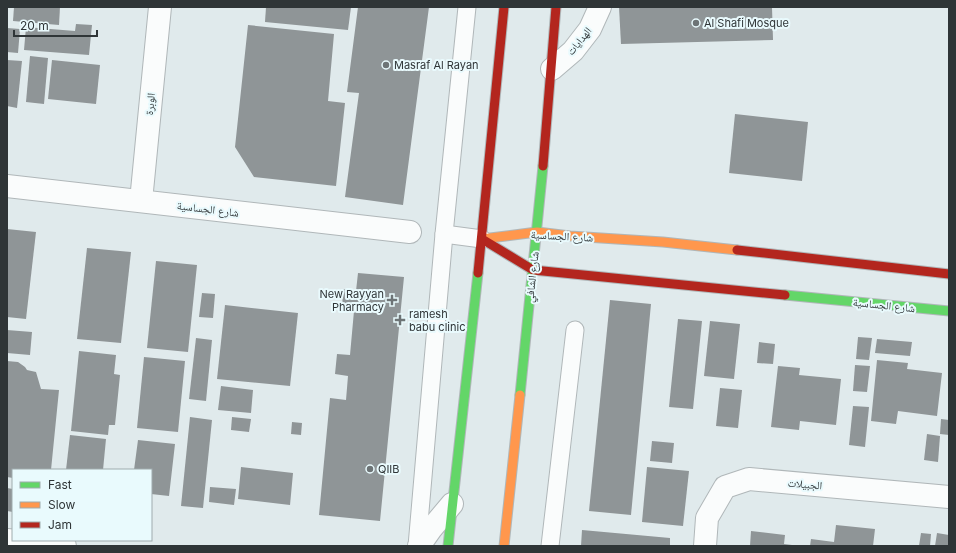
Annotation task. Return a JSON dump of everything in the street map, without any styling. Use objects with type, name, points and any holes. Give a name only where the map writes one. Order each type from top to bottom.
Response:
[{"type":"main road","points":[[448,546],[482,239],[504,7]]},
{"type":"main road","name":"شارع الشافي","points":[[504,546],[537,232],[552,69],[556,7]]},
{"type":"main road","name":"شارع الجساسية","points":[[482,239],[537,232],[570,236],[662,242],[949,274]]},
{"type":"main road","name":"شارع الجساسية","points":[[482,239],[533,270],[949,311]]},
{"type":"street","name":"الوبرة","points":[[141,201],[160,7]]},
{"type":"street","name":"الهدايات","points":[[552,69],[573,51],[590,29],[600,7]]},
{"type":"street","name":"شارع الجساسية","points":[[7,186],[410,232]]},
{"type":"street","name":"الجبيلات","points":[[705,546],[707,518],[725,487],[749,479],[949,497]]},
{"type":"street","points":[[418,546],[452,504]]},
{"type":"street","points":[[17,541],[65,546]]},
{"type":"lane","points":[[418,546],[444,234],[467,7]]},
{"type":"lane","points":[[444,234],[482,239]]},
{"type":"lane","points":[[550,546],[575,330]]},
{"type":"building","points":[[14,7],[60,7],[59,25],[13,21]]},
{"type":"building","points":[[266,7],[351,7],[348,30],[265,22]]},
{"type":"building","points":[[358,7],[429,7],[403,205],[345,197],[359,93],[347,92]]},
{"type":"building","name":"Al Shafi Mosque","points":[[619,7],[772,7],[773,40],[621,44]]},
{"type":"building","points":[[76,24],[92,25],[89,55],[24,50],[26,27],[75,31]]},
{"type":"building","points":[[248,25],[334,34],[328,101],[345,103],[336,186],[254,177],[235,147]]},
{"type":"building","points":[[7,28],[20,29],[18,53],[7,52]]},
{"type":"building","points":[[30,56],[48,58],[44,104],[26,102]]},
{"type":"building","points":[[7,60],[22,61],[17,108],[7,106]]},
{"type":"building","points":[[52,60],[100,65],[96,104],[48,99]]},
{"type":"building","points":[[735,114],[808,122],[802,181],[729,173]]},
{"type":"building","points":[[7,229],[36,232],[26,319],[7,317]]},
{"type":"building","points":[[87,248],[131,252],[121,343],[77,339]]},
{"type":"building","points":[[156,261],[197,265],[188,352],[147,348]]},
{"type":"building","points":[[358,273],[404,277],[380,521],[319,515],[330,398],[346,400],[348,376],[335,374],[337,354],[350,355],[354,311],[342,310],[343,289],[356,291]]},
{"type":"building","points":[[202,293],[215,294],[213,318],[199,317]]},
{"type":"building","points":[[610,300],[651,304],[631,515],[589,511]]},
{"type":"building","points":[[225,305],[298,313],[290,386],[217,379]]},
{"type":"building","points":[[678,319],[702,321],[693,409],[669,407]]},
{"type":"building","points":[[710,321],[740,324],[734,379],[704,376]]},
{"type":"building","points":[[7,330],[32,332],[30,355],[7,353]]},
{"type":"building","points":[[858,337],[872,338],[869,360],[856,359]]},
{"type":"building","points":[[196,338],[212,340],[206,401],[189,399]]},
{"type":"building","points":[[877,339],[912,342],[910,356],[875,353]]},
{"type":"building","points":[[759,342],[775,344],[773,364],[757,363]]},
{"type":"building","points":[[79,351],[116,355],[114,374],[120,375],[115,425],[109,425],[108,435],[71,431]]},
{"type":"building","points":[[144,357],[185,361],[178,432],[137,428]]},
{"type":"building","points":[[877,360],[908,363],[907,369],[942,373],[937,416],[898,411],[896,424],[871,421]]},
{"type":"building","points":[[7,361],[18,362],[27,370],[36,372],[41,389],[59,390],[51,469],[12,469],[12,478],[7,477]]},
{"type":"building","points":[[855,365],[870,366],[867,392],[853,391]]},
{"type":"building","points":[[778,366],[800,368],[799,375],[841,379],[836,425],[800,421],[799,430],[771,427]]},
{"type":"building","points":[[221,386],[253,390],[251,413],[218,410]]},
{"type":"building","points":[[720,388],[742,390],[738,428],[716,426]]},
{"type":"building","points":[[853,406],[869,407],[865,447],[849,445]]},
{"type":"building","points":[[190,417],[212,420],[203,508],[181,506]]},
{"type":"building","points":[[232,417],[251,419],[249,432],[231,430]]},
{"type":"building","points":[[941,419],[949,420],[949,435],[940,434]]},
{"type":"building","points":[[292,422],[302,423],[301,435],[291,434]]},
{"type":"building","points":[[927,434],[940,436],[938,462],[924,460]]},
{"type":"building","points":[[70,435],[106,439],[103,469],[66,469]]},
{"type":"building","points":[[138,440],[175,444],[169,496],[152,494],[152,469],[134,469]]},
{"type":"building","points":[[652,441],[674,443],[672,463],[650,461]]},
{"type":"building","points":[[241,467],[293,473],[290,505],[238,499]]},
{"type":"building","points":[[647,467],[689,471],[683,526],[642,522]]},
{"type":"building","points":[[210,487],[236,489],[234,505],[209,502]]},
{"type":"building","points":[[7,488],[12,489],[12,512],[7,511]]},
{"type":"building","points":[[836,525],[875,529],[873,546],[810,546],[811,539],[834,542]]},
{"type":"building","points":[[582,530],[670,538],[670,546],[581,546]]},
{"type":"building","points":[[751,531],[785,535],[784,544],[792,546],[750,546]]},
{"type":"building","points":[[921,533],[931,534],[930,546],[919,546]]},
{"type":"building","points":[[937,533],[949,535],[949,546],[935,546]]},
{"type":"traffic: fast","points":[[520,395],[543,166]]},
{"type":"traffic: fast","points":[[448,546],[478,273]]},
{"type":"traffic: fast","points":[[785,295],[949,311]]},
{"type":"traffic: slow","points":[[482,239],[537,232],[570,236],[663,242],[737,250]]},
{"type":"traffic: slow","points":[[504,546],[520,395]]},
{"type":"traffic: jam","points":[[478,273],[504,7]]},
{"type":"traffic: jam","points":[[543,166],[556,7]]},
{"type":"traffic: jam","points":[[482,239],[533,270],[785,295]]},
{"type":"traffic: jam","points":[[737,250],[949,274]]},
{"type":"place","name":"Al Shafi Mosque","points":[[696,23]]},
{"type":"place","name":"Masraf Al Rayan","points":[[386,65]]},
{"type":"place","name":"New Rayyan Pharmacy","points":[[392,300]]},
{"type":"place","name":"ramesh babu clinic","points":[[400,320]]},
{"type":"place","name":"QIIB","points":[[370,469]]}]
